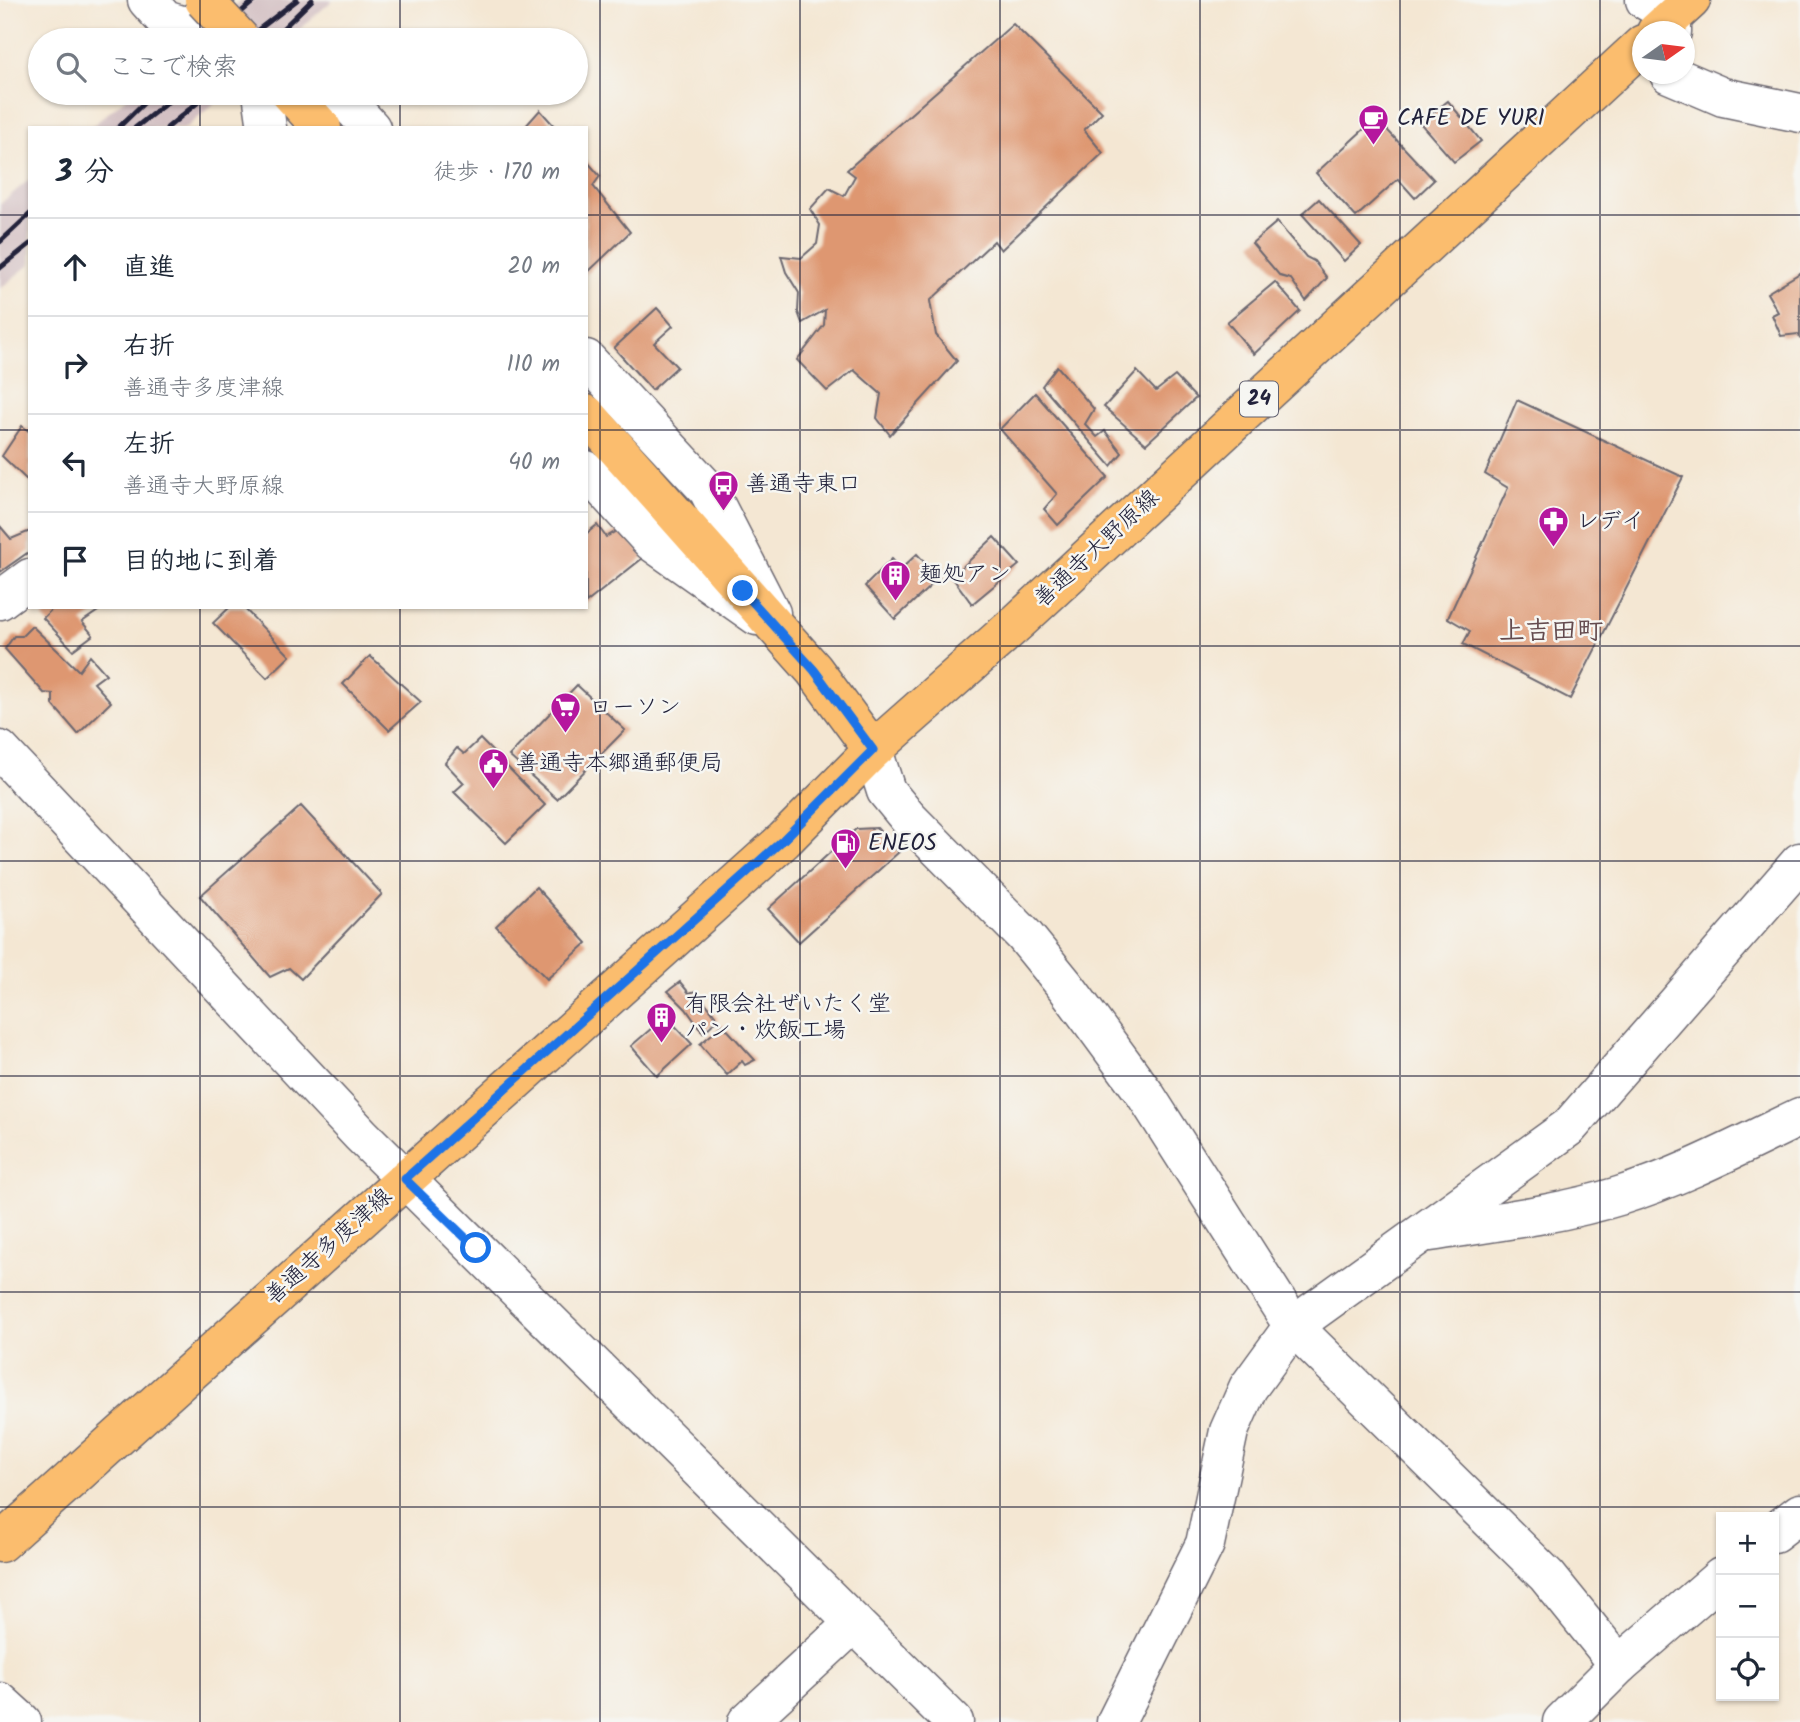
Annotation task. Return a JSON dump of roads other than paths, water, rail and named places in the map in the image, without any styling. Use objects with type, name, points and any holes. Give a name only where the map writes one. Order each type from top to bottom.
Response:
[{"type":"main road","points":[[204,0],[230,28]]},
{"type":"main road","name":"善通寺大野原線","points":[[873,750],[1019,621],[1632,54]]},
{"type":"main road","points":[[301,105],[320,126]]},
{"type":"main road","points":[[588,416],[814,670],[873,750]]},
{"type":"main road","name":"善通寺多度津線","points":[[0,1543],[783,840],[873,750]]},
{"type":"street","points":[[147,0],[165,20],[191,27],[215,0]]},
{"type":"street","points":[[1693,84],[1723,97],[1800,113]]},
{"type":"street","points":[[264,105],[267,126]]},
{"type":"street","points":[[350,105],[369,126]]},
{"type":"street","points":[[588,361],[708,490],[782,634]]},
{"type":"street","points":[[588,472],[652,542],[782,634]]},
{"type":"street","points":[[0,600],[28,579]]},
{"type":"street","points":[[0,750],[352,1126],[954,1722]]},
{"type":"street","points":[[873,750],[886,791],[909,819],[1024,935],[1067,988],[1145,1094],[1293,1326],[1547,1576],[1619,1665]]},
{"type":"street","points":[[1116,1722],[1205,1544],[1229,1431],[1248,1388],[1293,1326],[1569,1127],[1800,862]]},
{"type":"street","points":[[1421,1233],[1554,1212],[1620,1196],[1705,1162],[1800,1117]]},
{"type":"street","points":[[1779,1529],[1800,1513]]},
{"type":"street","points":[[1562,1722],[1619,1665],[1716,1581]]},
{"type":"street","points":[[747,1722],[854,1623]]},
{"type":"street","points":[[0,1702],[22,1722]]},
{"type":"railway","points":[[223,28],[255,0]]},
{"type":"railway","points":[[261,28],[297,0]]},
{"type":"railway","points":[[283,28],[312,0]]},
{"type":"railway","points":[[120,126],[142,105]]},
{"type":"railway","points":[[138,126],[164,105]]},
{"type":"railway","points":[[169,126],[195,105]]},
{"type":"railway","points":[[0,242],[28,216]]},
{"type":"railway","points":[[0,268],[28,246]]},
{"type":"place","name":"CAFE DE YURI","points":[[1374,146]]},
{"type":"place","name":"善通寺東口","points":[[723,512]]},
{"type":"place","name":"レデイ","points":[[1553,549]]},
{"type":"place","name":"麺処アン","points":[[896,602]]},
{"type":"place","name":"ローソン","points":[[566,735]]},
{"type":"place","name":"善通寺本郷通郵便局","points":[[493,791]]},
{"type":"place","name":"ENEOS","points":[[845,871]]},
{"type":"place","name":"有限会社ぜいたく堂 パン・炊飯工場","points":[[662,1045]]},
{"type":"district","name":"上吉田町","points":[[1551,632]]}]
